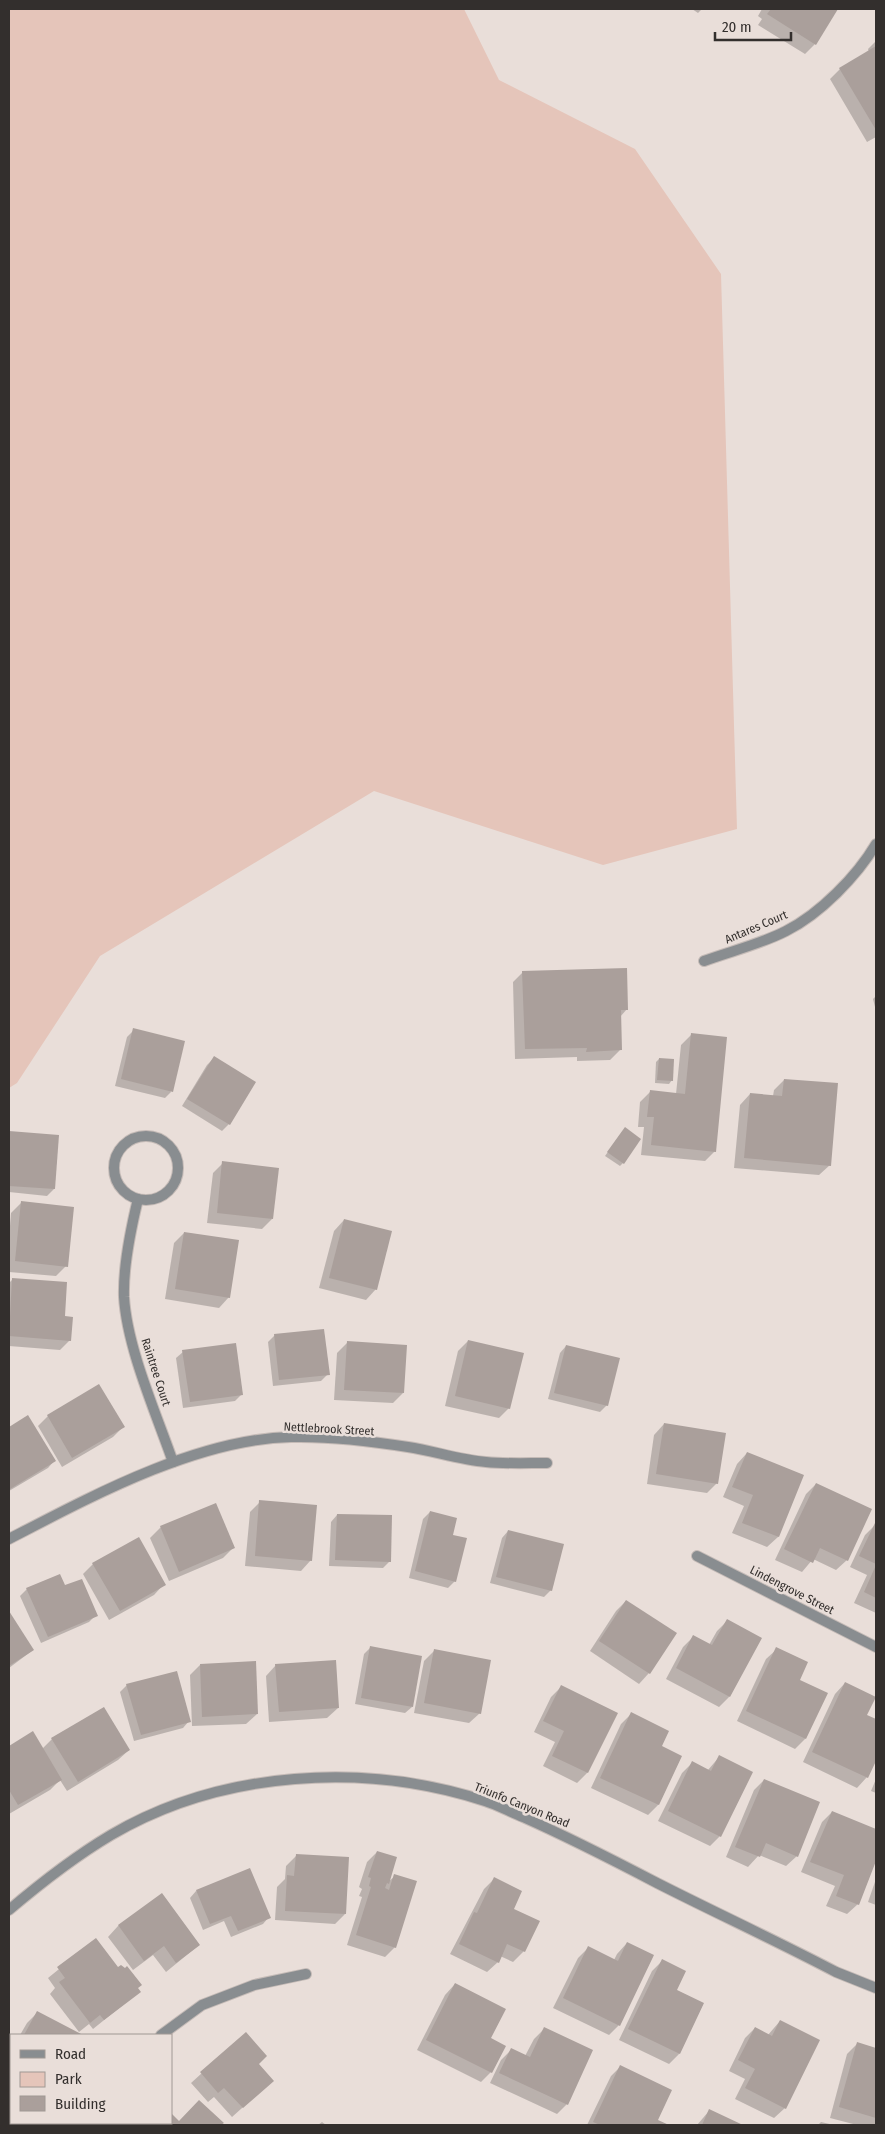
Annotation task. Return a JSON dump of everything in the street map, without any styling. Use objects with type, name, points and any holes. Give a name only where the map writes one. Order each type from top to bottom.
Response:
[{"type":"street","name":"Antares Court","points":[[704,961],[787,931],[830,898],[869,856],[876,844]]},
{"type":"street","points":[[140,1136],[150,1136],[169,1145],[175,1153],[178,1173],[168,1192],[148,1200],[138,1199],[120,1187],[115,1177],[114,1166],[116,1156],[126,1143],[140,1136]]},
{"type":"street","name":"Raintree Court","points":[[138,1199],[129,1233],[124,1297],[133,1347],[173,1462]]},
{"type":"street","name":"Nettlebrook Street","points":[[9,1539],[90,1497],[173,1462],[230,1445],[291,1437],[350,1440],[408,1447],[485,1462],[547,1463]]},
{"type":"street","name":"Lindengrove Street","points":[[697,1556],[876,1647]]},
{"type":"street","name":"Triunfo Canyon Road","points":[[9,1910],[59,1868],[113,1834],[167,1809],[207,1796],[279,1781],[316,1777],[367,1778],[414,1784],[488,1802],[550,1829],[836,1972],[876,1988]]},
{"type":"street","points":[[162,2034],[202,2005],[254,1985],[306,1974]]},
{"type":"green space","points":[[9,9],[464,9],[499,80],[635,149],[721,274],[737,829],[603,865],[374,791],[100,956],[17,1083],[9,1088]]},
{"type":"building","points":[[771,9],[838,9],[816,45],[767,14]]},
{"type":"building","points":[[876,46],[876,130],[839,68]]},
{"type":"building","points":[[627,968],[628,1010],[621,1010],[622,1050],[586,1052],[587,1048],[525,1049],[522,971]]},
{"type":"building","points":[[133,1028],[185,1041],[173,1092],[121,1079]]},
{"type":"building","points":[[691,1033],[727,1037],[716,1152],[651,1145],[654,1117],[647,1117],[650,1090],[685,1094]]},
{"type":"building","points":[[214,1056],[256,1082],[230,1125],[187,1099]]},
{"type":"building","points":[[659,1058],[674,1059],[673,1081],[657,1080]]},
{"type":"building","points":[[784,1079],[838,1083],[831,1166],[744,1158],[750,1093],[782,1096]]},
{"type":"building","points":[[625,1127],[641,1139],[624,1164],[607,1152]]},
{"type":"building","points":[[9,1131],[59,1135],[55,1189],[9,1186]]},
{"type":"building","points":[[222,1161],[279,1168],[273,1219],[217,1213]]},
{"type":"building","points":[[21,1201],[74,1207],[68,1267],[15,1261]]},
{"type":"building","points":[[344,1219],[392,1231],[377,1290],[329,1278]]},
{"type":"building","points":[[184,1232],[239,1240],[230,1298],[175,1289]]},
{"type":"building","points":[[12,1278],[67,1282],[65,1316],[73,1317],[71,1341],[9,1336]]},
{"type":"building","points":[[324,1329],[330,1375],[279,1380],[274,1334]]},
{"type":"building","points":[[468,1340],[524,1353],[510,1409],[455,1396]]},
{"type":"building","points":[[347,1341],[407,1345],[404,1393],[344,1390]]},
{"type":"building","points":[[236,1343],[243,1395],[190,1402],[182,1350]]},
{"type":"building","points":[[566,1345],[620,1358],[608,1406],[554,1393]]},
{"type":"building","points":[[99,1384],[125,1427],[72,1458],[47,1415]]},
{"type":"building","points":[[28,1415],[56,1461],[10,1489],[9,1427]]},
{"type":"building","points":[[664,1423],[726,1433],[718,1484],[656,1474]]},
{"type":"building","points":[[747,1452],[804,1475],[779,1537],[742,1523],[753,1495],[732,1487]]},
{"type":"building","points":[[816,1483],[872,1509],[848,1561],[820,1548],[813,1563],[784,1549]]},
{"type":"building","points":[[259,1500],[317,1505],[312,1561],[255,1556]]},
{"type":"building","points":[[216,1503],[235,1548],[179,1572],[160,1526]]},
{"type":"building","points":[[430,1511],[457,1518],[453,1535],[467,1538],[456,1582],[415,1571]]},
{"type":"building","points":[[337,1514],[392,1515],[391,1562],[335,1560]]},
{"type":"building","points":[[876,1524],[876,1564],[859,1556]]},
{"type":"building","points":[[508,1530],[564,1544],[552,1591],[496,1577]]},
{"type":"building","points":[[139,1537],[166,1585],[120,1611],[92,1563]]},
{"type":"building","points":[[876,1565],[876,1598],[864,1592]]},
{"type":"building","points":[[60,1574],[65,1585],[82,1579],[98,1616],[48,1637],[26,1588]]},
{"type":"building","points":[[626,1600],[677,1633],[650,1674],[599,1641]]},
{"type":"building","points":[[9,1611],[34,1650],[9,1666]]},
{"type":"building","points":[[727,1619],[762,1638],[730,1697],[676,1668],[693,1635],[712,1645]]},
{"type":"building","points":[[370,1646],[422,1656],[413,1707],[361,1698]]},
{"type":"building","points":[[776,1647],[808,1662],[800,1680],[828,1693],[806,1739],[746,1711]]},
{"type":"building","points":[[434,1649],[491,1660],[481,1714],[424,1703]]},
{"type":"building","points":[[336,1660],[339,1708],[279,1712],[275,1664]]},
{"type":"building","points":[[256,1661],[258,1714],[202,1717],[200,1664]]},
{"type":"building","points":[[177,1671],[191,1722],[141,1735],[126,1684]]},
{"type":"building","points":[[845,1682],[876,1697],[867,1715],[876,1719],[876,1761],[868,1778],[812,1752]]},
{"type":"building","points":[[561,1685],[618,1713],[588,1773],[552,1756],[564,1731],[543,1721]]},
{"type":"building","points":[[104,1707],[130,1750],[78,1782],[51,1738]]},
{"type":"building","points":[[631,1712],[669,1731],[662,1746],[682,1756],[659,1805],[600,1778]]},
{"type":"building","points":[[33,1731],[62,1780],[18,1805],[9,1790],[9,1746]]},
{"type":"building","points":[[719,1755],[753,1772],[721,1837],[668,1811],[692,1761],[711,1771]]},
{"type":"building","points":[[764,1779],[820,1802],[798,1857],[766,1843],[760,1857],[735,1847]]},
{"type":"building","points":[[832,1811],[876,1829],[876,1861],[859,1905],[836,1896],[844,1875],[810,1862]]},
{"type":"building","points":[[377,1851],[397,1857],[389,1884],[387,1883],[385,1888],[389,1890],[394,1874],[417,1881],[396,1948],[356,1935],[371,1887],[369,1886],[371,1878],[368,1877]]},
{"type":"building","points":[[296,1854],[349,1857],[346,1914],[285,1911],[287,1875],[294,1876]]},
{"type":"building","points":[[250,1868],[271,1918],[238,1931],[231,1916],[210,1924],[196,1890]]},
{"type":"building","points":[[494,1877],[522,1891],[514,1909],[540,1921],[525,1952],[507,1944],[499,1963],[459,1944],[474,1912],[477,1913]]},
{"type":"building","points":[[162,1893],[200,1945],[176,1963],[164,1946],[144,1961],[118,1925]]},
{"type":"building","points":[[96,1938],[118,1967],[121,1965],[125,1968],[127,1966],[142,1985],[138,1988],[141,1992],[104,2020],[100,2015],[90,2023],[59,1982],[65,1978],[57,1967]]},
{"type":"building","points":[[627,1942],[654,1955],[620,2026],[563,1998],[588,1946],[618,1961]]},
{"type":"building","points":[[662,1959],[686,1971],[677,1990],[704,2003],[680,2054],[628,2029]]},
{"type":"building","points":[[455,1983],[506,2009],[491,2038],[506,2046],[492,2073],[426,2040]]},
{"type":"building","points":[[37,2011],[81,2034],[25,2034]]},
{"type":"building","points":[[780,2020],[820,2040],[786,2109],[745,2088],[755,2069],[738,2060],[755,2027],[772,2036]]},
{"type":"building","points":[[544,2027],[593,2050],[568,2105],[499,2073],[511,2048],[530,2057]]},
{"type":"building","points":[[246,2032],[267,2056],[259,2064],[274,2081],[243,2108],[224,2088],[218,2093],[200,2072]]},
{"type":"building","points":[[857,2042],[876,2048],[876,2118],[839,2107]]},
{"type":"building","points":[[620,2065],[672,2090],[658,2120],[669,2125],[600,2125],[593,2122]]},
{"type":"building","points":[[9,2089],[10,2124],[35,2125],[9,2125]]},
{"type":"building","points":[[199,2100],[224,2123],[221,2125],[145,2125],[172,2124],[172,2114],[179,2121]]},
{"type":"building","points":[[709,2109],[743,2125],[702,2125]]}]
